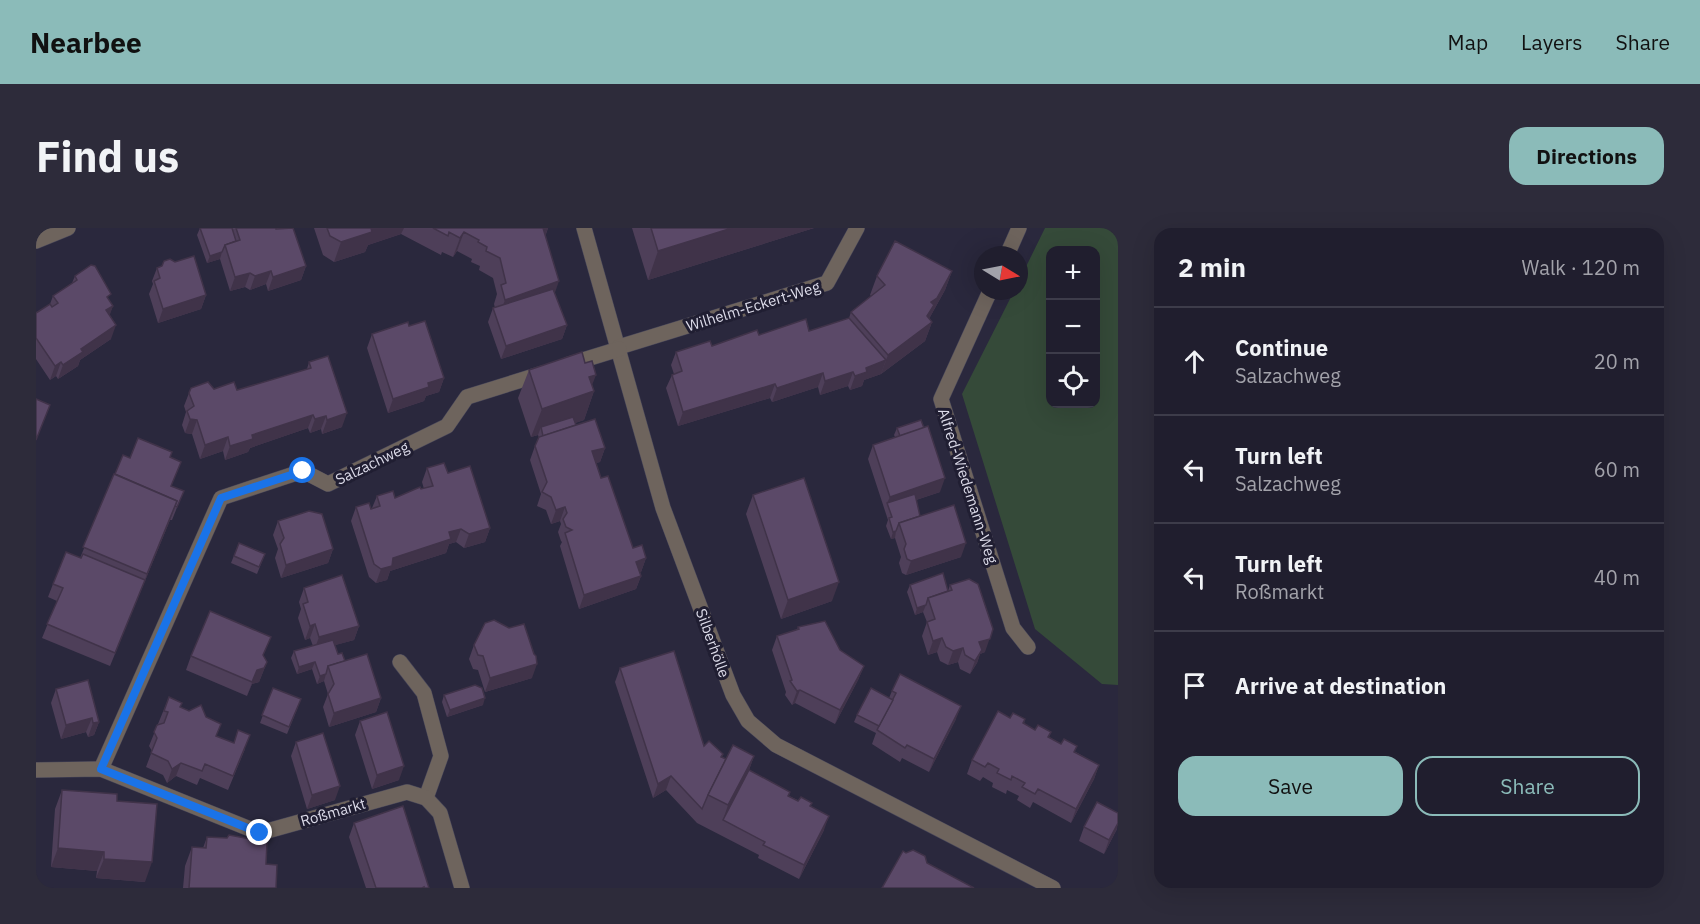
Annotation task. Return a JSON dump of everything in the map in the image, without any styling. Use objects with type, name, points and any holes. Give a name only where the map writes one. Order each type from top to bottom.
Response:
[{"type":"street","points":[[36,241],[68,228]]},
{"type":"street","name":"Silberhölle","points":[[584,228],[663,508],[732,695],[748,721],[776,745],[1053,888]]},
{"type":"street","name":"Wilhelm-Eckert-Weg","points":[[619,348],[827,283],[857,228]]},
{"type":"street","points":[[1011,246],[1019,228]]},
{"type":"street","name":"Alfred-Wiedemann-Weg","points":[[986,300],[940,399],[1013,628],[1028,647]]},
{"type":"street","name":"Salzachweg","points":[[101,769],[221,498],[303,471],[328,484],[447,426],[467,397],[619,348]]},
{"type":"street","points":[[400,662],[424,693],[441,756],[426,798],[440,813],[462,888]]},
{"type":"street","name":"Roßmarkt","points":[[36,770],[101,769],[260,833],[406,792],[426,798]]},
{"type":"green space","points":[[1045,228],[1118,228],[1118,685],[1102,684],[1035,629],[962,394],[1009,300],[1028,300],[1028,263]]},
{"type":"building","points":[[200,228],[232,228],[236,241],[225,245],[222,252],[210,256]]},
{"type":"building","points":[[236,228],[293,228],[306,266],[273,277],[271,271],[255,276],[250,273],[235,277],[225,245],[240,240]]},
{"type":"building","points":[[327,228],[371,228],[372,232],[341,242],[330,236]]},
{"type":"building","points":[[433,228],[543,228],[559,281],[505,300],[501,285],[506,283],[500,258],[486,251],[487,247],[478,242],[479,240],[464,232],[460,238],[449,232],[448,236]]},
{"type":"building","points":[[651,228],[732,228],[658,251]]},
{"type":"building","points":[[895,241],[952,271],[937,298],[931,302],[934,305],[927,316],[932,322],[888,355],[851,312],[885,285],[877,276]]},
{"type":"building","points":[[194,256],[206,295],[163,309],[154,281],[160,278],[157,268],[170,259],[175,262]]},
{"type":"building","points":[[91,265],[95,266],[111,294],[107,297],[113,306],[106,310],[116,325],[81,349],[83,352],[63,365],[61,362],[55,366],[36,338],[36,313],[50,304],[52,307],[58,303],[53,296],[77,280],[75,276]]},
{"type":"building","points":[[553,289],[567,325],[506,346],[493,308]]},
{"type":"building","points":[[849,318],[886,360],[866,368],[867,372],[855,376],[853,372],[825,381],[823,373],[777,388],[775,384],[683,412],[672,375],[682,371],[676,352],[710,341],[712,346],[757,330],[759,335],[806,319],[809,331]]},
{"type":"building","points":[[425,321],[444,378],[428,383],[429,387],[393,399],[372,334],[408,322],[409,326]]},
{"type":"building","points":[[582,352],[585,363],[592,361],[596,375],[589,377],[594,391],[542,409],[529,370]]},
{"type":"building","points":[[328,356],[347,413],[327,420],[326,416],[315,419],[313,415],[252,435],[253,439],[230,446],[228,437],[205,445],[197,420],[190,419],[187,411],[194,406],[189,393],[191,388],[208,382],[214,389],[234,382],[237,390],[311,368],[309,362]]},
{"type":"building","points":[[36,399],[50,405],[36,440]]},
{"type":"building","points":[[573,417],[576,425],[543,436],[541,427]]},
{"type":"building","points":[[595,419],[605,448],[592,451],[601,478],[608,476],[633,548],[642,545],[646,558],[636,562],[641,576],[584,595],[565,533],[572,530],[566,527],[563,519],[567,513],[565,507],[556,510],[551,497],[542,492],[547,482],[535,446],[539,437]]},
{"type":"building","points":[[921,420],[924,428],[900,436],[897,428]]},
{"type":"building","points":[[928,426],[945,478],[890,497],[873,445]]},
{"type":"building","points":[[138,438],[172,452],[170,457],[181,462],[171,486],[184,491],[177,507],[175,506],[177,501],[115,474],[123,455],[130,458]]},
{"type":"building","points":[[444,463],[448,473],[470,466],[490,528],[469,534],[461,529],[449,532],[451,539],[393,558],[392,566],[381,569],[374,564],[356,507],[369,503],[371,509],[380,506],[377,496],[393,491],[395,498],[420,487],[421,489],[433,486],[427,468]]},
{"type":"building","points":[[114,474],[177,501],[147,574],[83,547]]},
{"type":"building","points":[[804,478],[839,582],[788,600],[753,495]]},
{"type":"building","points":[[915,494],[920,516],[899,523],[896,531],[893,532],[889,518],[892,517],[887,503]]},
{"type":"building","points":[[954,505],[966,543],[911,561],[907,559],[904,549],[906,544],[899,523]]},
{"type":"building","points":[[309,511],[322,514],[333,549],[286,565],[280,544],[284,538],[278,521]]},
{"type":"building","points":[[239,543],[265,554],[259,567],[234,556]]},
{"type":"building","points":[[66,552],[81,558],[83,554],[145,580],[115,653],[47,624],[63,588],[53,584]]},
{"type":"building","points":[[943,573],[948,591],[928,598],[926,605],[917,608],[910,585]]},
{"type":"building","points":[[342,575],[359,626],[319,637],[315,624],[310,626],[303,604],[308,602],[304,588]]},
{"type":"building","points":[[969,579],[978,584],[993,629],[990,639],[979,642],[982,650],[975,661],[965,655],[963,648],[953,651],[946,647],[942,638],[933,641],[927,622],[935,619],[928,598],[952,590],[950,585]]},
{"type":"building","points":[[210,611],[271,637],[263,655],[267,662],[264,668],[257,670],[252,682],[191,656]]},
{"type":"building","points":[[494,620],[509,628],[524,624],[537,664],[490,678],[483,656],[478,655],[474,645],[485,623]]},
{"type":"building","points":[[825,621],[840,650],[864,666],[840,710],[800,690],[797,691],[790,681],[792,680],[777,636],[799,629],[798,627]]},
{"type":"building","points":[[333,640],[338,654],[342,653],[345,661],[328,666],[326,674],[320,676],[315,662],[299,667],[294,651]]},
{"type":"building","points":[[674,651],[704,746],[709,741],[723,754],[721,757],[726,759],[702,809],[671,776],[658,784],[620,668]]},
{"type":"building","points":[[367,654],[381,698],[334,713],[328,694],[334,684],[328,666]]},
{"type":"building","points":[[900,674],[961,706],[934,759],[907,745],[905,748],[877,730],[896,693],[892,691]]},
{"type":"building","points":[[88,680],[99,722],[93,723],[92,718],[66,725],[56,689]]},
{"type":"building","points":[[475,685],[482,688],[485,698],[450,710],[444,695]]},
{"type":"building","points":[[273,688],[301,699],[289,727],[262,715]]},
{"type":"building","points":[[871,688],[893,700],[879,726],[857,715]]},
{"type":"building","points":[[169,697],[182,703],[180,707],[189,711],[201,705],[206,717],[221,724],[216,736],[234,743],[238,730],[250,735],[233,776],[205,764],[202,771],[181,763],[172,769],[168,761],[151,753],[157,738],[154,732],[157,725],[164,723],[168,712],[164,711]]},
{"type":"building","points":[[998,711],[1010,718],[1013,713],[1025,719],[1023,723],[1035,730],[1038,725],[1051,732],[1048,737],[1061,744],[1064,739],[1077,746],[1074,752],[1099,765],[1076,809],[1038,789],[1035,794],[1022,787],[1025,783],[1012,776],[1011,780],[997,773],[999,769],[988,763],[985,767],[972,760]]},
{"type":"building","points":[[387,712],[404,766],[377,775],[360,721]]},
{"type":"building","points":[[323,733],[340,786],[312,795],[296,742]]},
{"type":"building","points":[[733,745],[754,756],[728,805],[708,795]]},
{"type":"building","points":[[749,770],[790,792],[788,796],[798,801],[801,797],[812,803],[810,806],[829,816],[804,865],[763,845],[765,842],[723,820]]},
{"type":"building","points":[[62,790],[117,794],[117,801],[157,804],[152,862],[104,859],[104,852],[58,848]]},
{"type":"building","points":[[1097,802],[1118,813],[1118,823],[1109,840],[1084,827]]},
{"type":"building","points":[[403,806],[429,888],[376,888],[354,823]]},
{"type":"building","points":[[229,835],[267,842],[266,864],[277,865],[276,888],[189,888],[192,847],[206,848],[207,837],[227,838]]},
{"type":"building","points":[[913,850],[925,856],[927,863],[974,888],[882,888],[903,851],[906,853]]},
{"type":"route","points":[[260,833],[101,769],[221,498],[303,471]]}]
